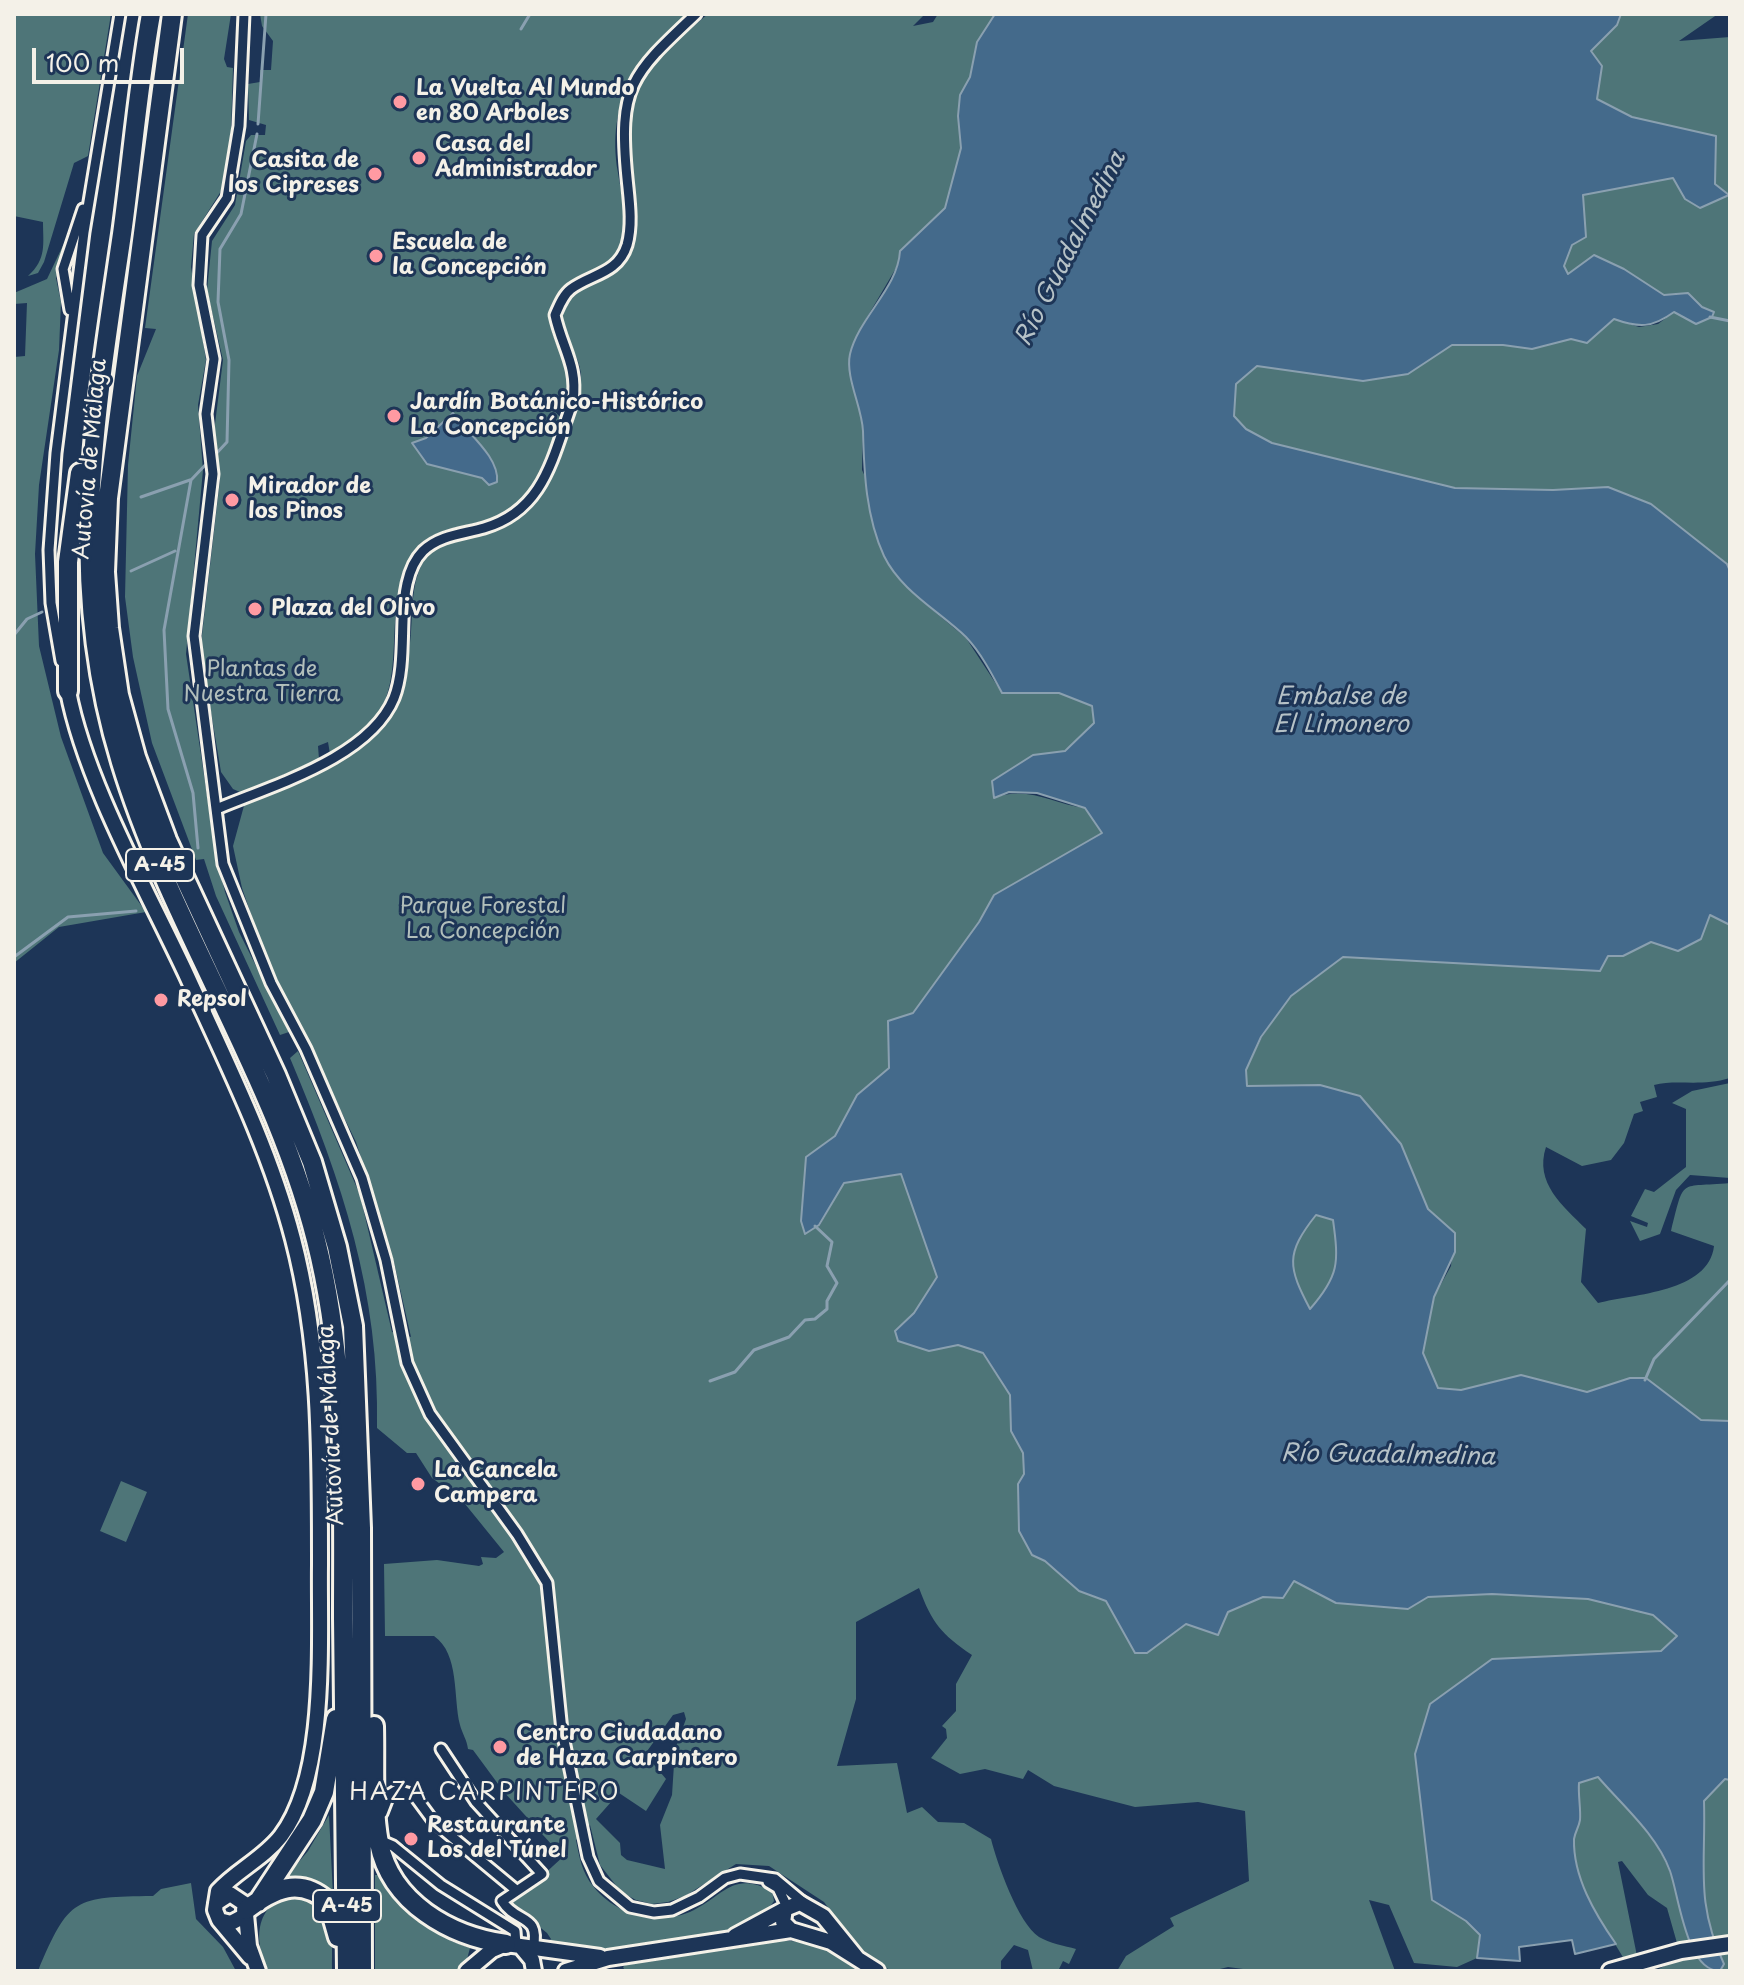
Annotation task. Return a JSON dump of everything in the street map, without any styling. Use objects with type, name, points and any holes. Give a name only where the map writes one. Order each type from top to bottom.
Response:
[{"type":"highway","name":"Autovía de Málaga","points":[[151,14],[96,409],[88,495],[92,631],[106,705],[122,765],[153,849],[293,1165],[319,1252],[335,1329],[341,1403],[347,1971]]},
{"type":"highway","name":"Autovía de Málaga","points":[[172,14],[108,498],[105,572],[109,628],[125,715],[145,784],[167,840],[312,1162],[337,1247],[353,1326],[361,1513],[362,1971]]},
{"type":"highway","points":[[68,691],[68,562],[84,449],[96,409]]},
{"type":"highway","points":[[125,715],[146,753],[177,832],[291,1078],[329,1175],[352,1259],[365,1320],[370,1388],[379,1840],[392,1876],[420,1909],[457,1932],[519,1946]]},
{"type":"highway","points":[[248,1906],[312,1820],[324,1792],[333,1729],[344,1697]]},
{"type":"highway","points":[[248,1906],[285,1887],[305,1887],[318,1893],[334,1915],[347,1971]]},
{"type":"street","points":[[120,14],[92,180],[61,400],[49,550],[53,621],[68,691],[104,796],[270,1165],[293,1239],[310,1326],[318,1394],[320,1463],[317,1714],[304,1787],[282,1835],[253,1865],[224,1884],[218,1891],[215,1910],[219,1920],[256,1966]]},
{"type":"street","points":[[244,14],[239,126],[227,198],[202,235],[199,285],[214,359],[206,414],[213,474],[194,636],[219,808],[223,864],[362,1178],[386,1260],[407,1363],[430,1414],[517,1534],[547,1583],[562,1731],[588,1857],[599,1881],[630,1907],[654,1912],[672,1910],[699,1897],[725,1878],[740,1874],[775,1879],[823,1916],[857,1958]]},
{"type":"street","points":[[219,808],[326,762],[366,739],[377,727],[395,696],[406,590],[422,552],[443,537],[499,523],[516,515],[534,497],[573,401],[575,385],[575,369],[555,315],[571,289],[614,267],[626,248],[630,224],[624,106],[630,87],[659,49],[696,14]]},
{"type":"street","points":[[71,329],[70,302],[63,269],[92,180]]},
{"type":"street","points":[[441,1749],[476,1802],[542,1874],[502,1901],[533,1926],[537,1933],[519,1946],[487,1956],[467,1971]]},
{"type":"street","points":[[377,1816],[382,1813],[389,1795],[397,1790],[414,1795],[434,1822],[516,1890]]},
{"type":"street","points":[[379,1840],[393,1846],[441,1885],[515,1931],[519,1946],[532,1960],[534,1971]]},
{"type":"street","points":[[253,1865],[248,1906],[256,1966]]},
{"type":"street","points":[[759,1876],[778,1888],[786,1908],[783,1922],[877,1971]]},
{"type":"street","points":[[216,1903],[230,1894],[248,1906]]},
{"type":"street","points":[[728,1940],[795,1902],[808,1907]]},
{"type":"street","points":[[219,1920],[231,1923],[248,1906]]},
{"type":"street","points":[[566,1971],[608,1958],[797,1931],[811,1922],[808,1907]]},
{"type":"street","points":[[1610,1971],[1681,1951],[1730,1944]]},
{"type":"street","points":[[519,1946],[608,1958]]},
{"type":"street","points":[[483,1971],[487,1956]]},
{"type":"green space","points":[[14,14],[111,14],[88,156],[74,163],[44,262],[38,273],[28,276],[41,257],[43,222],[14,216]]},
{"type":"green space","points":[[188,14],[231,14],[224,59],[227,67],[233,68],[231,131],[223,188],[194,234],[191,267],[206,360],[198,405],[203,470],[186,654],[216,856],[239,932],[289,1032],[280,1035],[216,896],[204,859],[196,860],[152,743],[133,657],[125,597],[128,465],[137,376],[156,329],[145,328]]},
{"type":"green space","name":"Jardín Botánico-Histórico La Concepción","points":[[260,14],[688,14],[641,66],[622,103],[616,147],[624,231],[617,253],[608,263],[574,281],[556,299],[551,325],[564,364],[568,389],[566,403],[554,394],[549,405],[560,417],[537,484],[524,502],[511,511],[433,536],[420,544],[411,556],[396,611],[393,666],[388,691],[378,714],[360,736],[330,754],[328,742],[318,746],[319,759],[242,793],[233,789],[221,772],[202,658],[220,480],[213,440],[223,360],[207,290],[212,241],[235,205],[246,141],[251,135],[265,135],[266,125],[249,120],[248,84],[260,82],[260,70],[271,70],[273,41],[262,26]]},
{"type":"green space","name":"Parque Forestal La Concepción","points":[[708,14],[925,14],[913,26],[933,22],[938,14],[995,14],[977,42],[970,77],[960,95],[961,148],[945,208],[900,251],[899,263],[849,355],[863,429],[862,470],[923,602],[966,638],[1002,693],[1059,693],[1091,706],[1095,723],[1064,751],[1033,755],[994,798],[1029,794],[1085,808],[1102,833],[994,895],[979,922],[913,1013],[889,1068],[857,1095],[835,1136],[806,1157],[805,1233],[820,1225],[844,1183],[901,1174],[937,1277],[914,1313],[895,1330],[929,1351],[958,1345],[982,1353],[1010,1395],[1011,1431],[1023,1452],[1032,1555],[1045,1561],[1079,1591],[1106,1601],[1135,1653],[1147,1653],[1186,1624],[1263,1597],[1283,1598],[1293,1581],[1336,1603],[1408,1609],[1428,1597],[1492,1594],[1588,1599],[1652,1615],[1678,1636],[1661,1651],[1492,1659],[1415,1754],[1432,1900],[1466,1921],[1480,1936],[1477,1958],[1457,1967],[1414,1963],[1389,1905],[1369,1900],[1395,1971],[1258,1971],[1228,1967],[1212,1971],[1117,1971],[1126,1956],[1174,1926],[1170,1918],[1249,1881],[1245,1811],[1198,1802],[1135,1807],[1054,1786],[1028,1770],[1023,1779],[985,1769],[960,1774],[931,1758],[947,1738],[946,1729],[942,1726],[956,1711],[956,1684],[972,1655],[939,1627],[919,1588],[856,1622],[856,1699],[837,1766],[897,1763],[907,1813],[922,1807],[938,1822],[964,1823],[991,1839],[1003,1877],[1023,1919],[1039,1937],[1076,1949],[1069,1964],[1063,1961],[1058,1971],[1033,1971],[1028,1950],[1014,1945],[1001,1961],[1001,1971],[892,1971],[875,1962],[855,1944],[824,1902],[769,1866],[736,1864],[685,1896],[652,1904],[636,1900],[621,1892],[600,1865],[590,1825],[576,1840],[584,1870],[589,1881],[603,1896],[626,1911],[653,1918],[681,1915],[730,1887],[748,1883],[772,1891],[774,1901],[758,1917],[734,1929],[668,1945],[598,1949],[547,1943],[551,1939],[547,1933],[509,1902],[510,1896],[541,1877],[565,1855],[562,1856],[504,1792],[473,1750],[468,1749],[460,1725],[452,1665],[442,1644],[434,1636],[385,1636],[384,1564],[437,1560],[479,1566],[483,1564],[481,1557],[496,1558],[504,1552],[461,1499],[432,1478],[416,1453],[407,1453],[377,1428],[376,1378],[365,1284],[341,1194],[290,1058],[298,1051],[360,1195],[392,1332],[411,1337],[394,1262],[356,1142],[265,955],[242,888],[233,846],[245,802],[339,762],[362,748],[380,730],[395,706],[405,674],[415,583],[430,553],[513,522],[535,504],[543,491],[571,424],[580,385],[580,367],[564,330],[563,312],[575,292],[617,270],[633,247],[637,227],[629,134],[633,99],[653,65]],"holes":[[[684,1712],[686,1719],[675,1749],[672,1795],[660,1825],[665,1869],[627,1860],[621,1855],[620,1843],[596,1819],[619,1793],[646,1811],[666,1779],[645,1754],[673,1715]]]},
{"type":"green space","points":[[1621,14],[1718,14],[1679,41],[1730,37],[1730,571],[1727,564],[1609,487],[1553,490],[1455,488],[1272,443],[1246,429],[1234,416],[1236,384],[1257,366],[1363,381],[1408,374],[1452,345],[1503,345],[1532,349],[1571,339],[1587,343],[1614,319],[1639,327],[1658,324],[1674,312],[1714,312],[1702,307],[1688,293],[1664,295],[1624,269],[1568,275],[1564,266],[1572,245],[1586,237],[1582,195],[1673,178],[1685,199],[1728,196],[1715,184],[1715,136],[1632,117],[1597,99],[1602,66],[1591,51],[1617,25]]},
{"type":"green space","points":[[75,209],[71,237],[56,278],[61,302],[59,350],[39,485],[35,554],[39,646],[61,737],[103,853],[146,912],[59,927],[14,963],[14,357],[25,356],[27,303],[14,304],[14,293],[47,279],[67,237]]},
{"type":"green space","points":[[1710,915],[1730,925],[1730,1078],[1654,1085],[1657,1097],[1640,1102],[1643,1111],[1634,1114],[1624,1143],[1611,1160],[1582,1166],[1546,1147],[1543,1160],[1547,1183],[1553,1193],[1586,1229],[1581,1282],[1598,1303],[1668,1288],[1699,1273],[1709,1261],[1714,1246],[1671,1231],[1679,1201],[1686,1188],[1730,1183],[1730,1421],[1701,1420],[1645,1378],[1630,1378],[1587,1392],[1521,1375],[1461,1390],[1438,1388],[1423,1353],[1434,1297],[1451,1266],[1454,1233],[1428,1209],[1401,1144],[1270,1088],[1247,1086],[1246,1070],[1262,1037],[1291,995],[1343,957],[1600,971],[1608,956],[1623,956],[1651,942],[1679,951],[1701,939]]},
{"type":"green space","points":[[1730,1083],[1730,1178],[1690,1175],[1676,1190],[1660,1234],[1640,1241],[1630,1221],[1647,1227],[1648,1223],[1631,1216],[1645,1189],[1654,1192],[1686,1167],[1686,1109],[1672,1103],[1692,1091]]},
{"type":"green space","points":[[1316,1215],[1333,1220],[1336,1259],[1332,1278],[1310,1309],[1297,1282],[1293,1261],[1299,1240]]},
{"type":"green space","points":[[121,1481],[147,1492],[126,1542],[100,1531]]},
{"type":"green space","points":[[1599,1777],[1647,1832],[1663,1857],[1688,1937],[1701,1961],[1711,1971],[1655,1971],[1681,1957],[1667,1908],[1648,1895],[1622,1861],[1618,1862],[1637,1956],[1624,1959],[1598,1916],[1578,1871],[1574,1838],[1580,1820],[1579,1782]]},
{"type":"green space","points":[[1725,1779],[1730,1780],[1730,1971],[1720,1971],[1724,1964],[1711,1934],[1703,1903],[1704,1800]]},
{"type":"green space","points":[[329,1815],[333,1895],[310,1879],[287,1876],[308,1851]]},
{"type":"green space","points":[[375,1875],[382,1875],[411,1912],[451,1941],[470,1948],[466,1963],[455,1971],[375,1971]]},
{"type":"green space","points":[[191,1883],[196,1919],[223,1947],[236,1971],[38,1971],[58,1928],[78,1906],[106,1898],[153,1896],[161,1889]]},
{"type":"green space","points":[[301,1893],[321,1909],[330,1926],[332,1971],[269,1971],[260,1945],[262,1921],[275,1902]]},
{"type":"green space","points":[[776,1941],[814,1944],[862,1971],[625,1971],[623,1967],[628,1963]]},
{"type":"water","name":"Embalse de El Limonero","points":[[995,14],[1621,14],[1617,25],[1591,51],[1602,66],[1597,99],[1632,117],[1716,136],[1715,184],[1729,195],[1700,208],[1685,199],[1673,178],[1583,195],[1586,237],[1572,245],[1564,266],[1568,274],[1594,255],[1624,269],[1664,295],[1688,293],[1702,307],[1714,312],[1712,317],[1696,324],[1674,312],[1645,325],[1614,319],[1587,343],[1571,339],[1532,349],[1503,345],[1452,345],[1408,374],[1363,381],[1257,366],[1236,384],[1234,416],[1246,429],[1272,443],[1455,488],[1553,490],[1608,487],[1651,504],[1727,564],[1730,571],[1730,925],[1710,915],[1701,939],[1678,951],[1651,942],[1623,956],[1608,956],[1600,971],[1343,957],[1291,996],[1261,1037],[1246,1070],[1247,1086],[1320,1085],[1360,1096],[1401,1144],[1428,1209],[1455,1233],[1455,1252],[1434,1297],[1423,1353],[1438,1388],[1461,1390],[1521,1375],[1587,1392],[1630,1378],[1646,1378],[1701,1420],[1730,1421],[1730,1780],[1725,1779],[1704,1801],[1705,1902],[1724,1964],[1720,1971],[1708,1968],[1692,1946],[1670,1871],[1657,1845],[1598,1777],[1579,1783],[1580,1820],[1574,1839],[1575,1853],[1581,1881],[1616,1944],[1575,1954],[1572,1940],[1519,1947],[1520,1961],[1477,1958],[1480,1935],[1466,1921],[1432,1900],[1415,1754],[1430,1704],[1492,1659],[1661,1651],[1677,1636],[1653,1615],[1588,1599],[1492,1594],[1428,1597],[1408,1609],[1336,1603],[1294,1581],[1283,1598],[1263,1597],[1228,1612],[1218,1635],[1186,1624],[1147,1653],[1135,1653],[1106,1601],[1079,1591],[1045,1561],[1032,1555],[1019,1531],[1018,1484],[1024,1474],[1023,1453],[1011,1431],[1010,1395],[983,1353],[958,1345],[929,1351],[898,1341],[895,1331],[914,1313],[937,1277],[901,1174],[844,1183],[819,1225],[805,1234],[801,1221],[806,1157],[835,1136],[857,1095],[889,1068],[888,1021],[913,1013],[979,922],[994,895],[1102,833],[1085,808],[1037,793],[1009,792],[994,798],[992,781],[1033,755],[1065,751],[1094,723],[1092,706],[1059,693],[1002,693],[966,637],[910,590],[891,568],[873,526],[867,495],[862,422],[850,372],[850,354],[861,328],[893,278],[900,251],[945,208],[961,148],[960,95],[970,77],[977,42]],"holes":[[[1316,1215],[1333,1220],[1335,1268],[1327,1287],[1310,1309],[1294,1271],[1295,1251]]]},
{"type":"water","points":[[453,413],[488,454],[497,473],[497,482],[489,485],[482,478],[427,464],[412,443],[426,438]]},
{"type":"waterway","points":[[258,124],[266,14]]},
{"type":"waterway","points":[[521,29],[530,14]]},
{"type":"waterway","points":[[214,456],[227,442],[229,360],[218,302],[220,249],[241,214],[257,134]]},
{"type":"waterway","points":[[1710,317],[1730,321]]},
{"type":"waterway","points":[[198,848],[193,793],[168,709],[164,630],[191,480],[209,461]]},
{"type":"waterway","points":[[141,497],[190,480]]},
{"type":"waterway","points":[[131,571],[175,551]]},
{"type":"waterway","points":[[14,635],[27,619],[42,612]]},
{"type":"waterway","points":[[14,957],[68,917],[136,911]]},
{"type":"waterway","points":[[710,1381],[735,1372],[754,1350],[789,1337],[805,1320],[815,1319],[827,1309],[827,1301],[837,1283],[827,1266],[832,1242],[815,1226]]},
{"type":"waterway","points":[[1645,1380],[1654,1359],[1730,1280]]},
{"type":"place","name":"La Vuelta Al Mundo en 80 Arboles","points":[[400,102]]},
{"type":"place","name":"Casa del Administrador","points":[[419,158]]},
{"type":"place","name":"Casita de los Cipreses","points":[[375,174]]},
{"type":"place","name":"Escuela de la Concepción","points":[[376,256]]},
{"type":"place","name":"Jardín Botánico-Histórico La Concepción","points":[[394,416]]},
{"type":"place","name":"Mirador de los Pinos","points":[[232,500]]},
{"type":"place","name":"Plaza del Olivo","points":[[255,609]]},
{"type":"place","name":"Repsol","points":[[161,1000]]},
{"type":"place","name":"La Cancela Campera","points":[[418,1484]]},
{"type":"place","name":"Centro Ciudadano de Haza Carpintero","points":[[500,1747]]},
{"type":"place","name":"Restaurante Los del Túnel","points":[[411,1839]]},
{"type":"district","name":"HAZA CARPINTERO","points":[[485,1793]]},
{"type":"water label","name":"Río Guadalmedina","points":[[1071,249]]},
{"type":"water label","name":"Río Guadalmedina","points":[[1388,1456]]},
{"type":"park label","name":"Plantas de Nuestra Tierra","points":[[262,682]]}]
